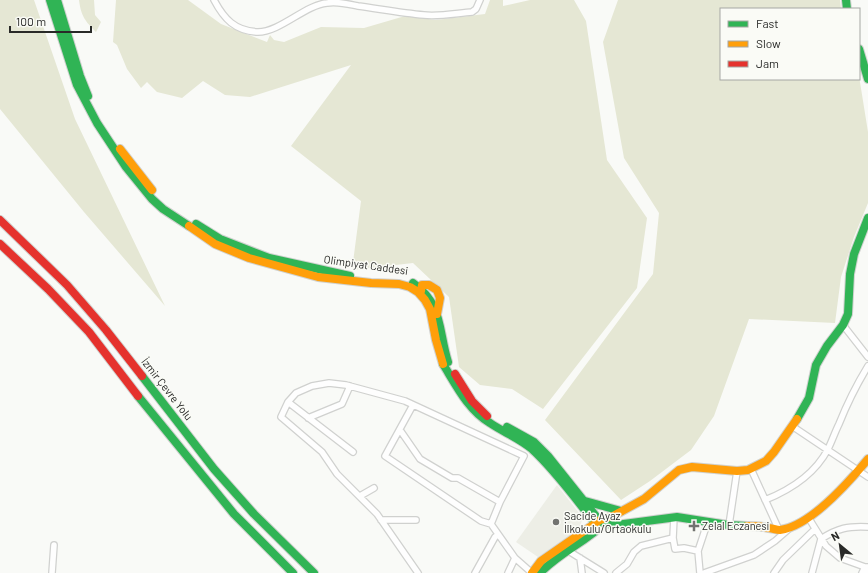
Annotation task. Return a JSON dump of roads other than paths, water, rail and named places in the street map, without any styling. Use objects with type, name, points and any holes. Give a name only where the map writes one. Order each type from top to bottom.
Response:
[{"type":"main road","name":"Olimpiyat Caddesi","points":[[50,0],[72,72],[86,103],[97,123],[126,167],[143,189],[164,209],[215,244],[249,258],[318,277],[372,283],[399,284],[410,287],[418,292],[430,309],[436,340],[443,364],[460,392],[474,411],[489,423],[532,448],[600,523]]},
{"type":"main road","name":"Olimpiyat Caddesi","points":[[57,0],[80,76],[89,98],[125,156],[148,187],[162,201],[220,239],[269,258],[357,277],[402,280],[421,287]]},
{"type":"main road","points":[[860,52],[868,79]]},
{"type":"main road","name":"İzmir Çevre Yolu","points":[[0,220],[67,285],[111,336],[214,469],[254,514],[314,573]]},
{"type":"main road","points":[[532,573],[541,561],[600,523],[644,499],[679,470],[692,467],[737,471],[748,470],[766,461],[803,410],[808,398],[816,365],[826,346],[843,325],[848,314],[850,274],[854,254],[868,220]]},
{"type":"main road","points":[[0,244],[48,289],[89,332],[135,393],[234,514],[293,573]]},
{"type":"main road","points":[[421,287],[421,293],[425,300]]},
{"type":"main road","points":[[421,287],[429,294],[437,314],[448,361],[472,401],[486,416],[534,442],[548,456],[600,523],[621,526],[674,517],[730,525],[766,527],[779,530],[790,528],[808,518],[845,484],[868,459]]},
{"type":"main road","points":[[583,500],[621,511]]},
{"type":"main road","points":[[542,572],[549,563],[600,523]]},
{"type":"street","points":[[214,0],[225,18],[230,23],[240,28],[257,32],[267,31],[327,3],[344,4],[426,16],[472,12],[476,9],[480,0]]},
{"type":"street","points":[[843,325],[868,357]]},
{"type":"street","points":[[765,500],[779,494],[799,482],[828,450],[848,403],[868,366]]},
{"type":"street","points":[[418,573],[381,520],[360,496],[337,474],[322,452],[281,417],[288,402],[296,393],[312,386],[329,383],[350,386],[405,401],[524,456],[500,502],[491,524]]},
{"type":"street","points":[[308,418],[342,404],[350,386]]},
{"type":"street","points":[[288,402],[354,452]]},
{"type":"street","points":[[413,405],[385,456],[481,521],[491,524],[515,558],[532,573]]},
{"type":"street","points":[[792,426],[868,476]]},
{"type":"street","points":[[400,430],[420,459],[452,478],[458,478],[500,502]]},
{"type":"street","points":[[751,469],[779,530]]},
{"type":"street","points":[[730,525],[737,471]]},
{"type":"street","points":[[360,496],[374,488]]},
{"type":"street","points":[[674,517],[673,538],[675,549],[684,548],[698,551]]},
{"type":"street","points":[[808,518],[826,546],[840,558],[867,567]]},
{"type":"street","points":[[381,520],[416,520]]},
{"type":"street","points":[[700,573],[698,551],[708,521]]},
{"type":"street","points":[[812,573],[818,556],[821,539],[834,530],[852,526],[868,527]]},
{"type":"street","points":[[704,573],[754,554],[775,541],[790,528]]},
{"type":"street","points":[[774,573],[783,560],[815,529]]},
{"type":"street","points":[[475,573],[498,534]]},
{"type":"street","points":[[616,573],[627,564],[634,552],[641,546],[673,538]]},
{"type":"street","points":[[52,573],[54,545]]},
{"type":"street","points":[[567,550],[604,573]]},
{"type":"street","points":[[508,573],[515,558]]},
{"type":"street","points":[[580,558],[582,573]]},
{"type":"street","points":[[862,573],[867,567]]},
{"type":"street","points":[[867,567],[868,573]]},
{"type":"place","name":"Sacide Ayaz İlkokulu/Ortaokulu","points":[[556,522]]},
{"type":"place","name":"Zelal Eczanesi","points":[[694,526]]}]
